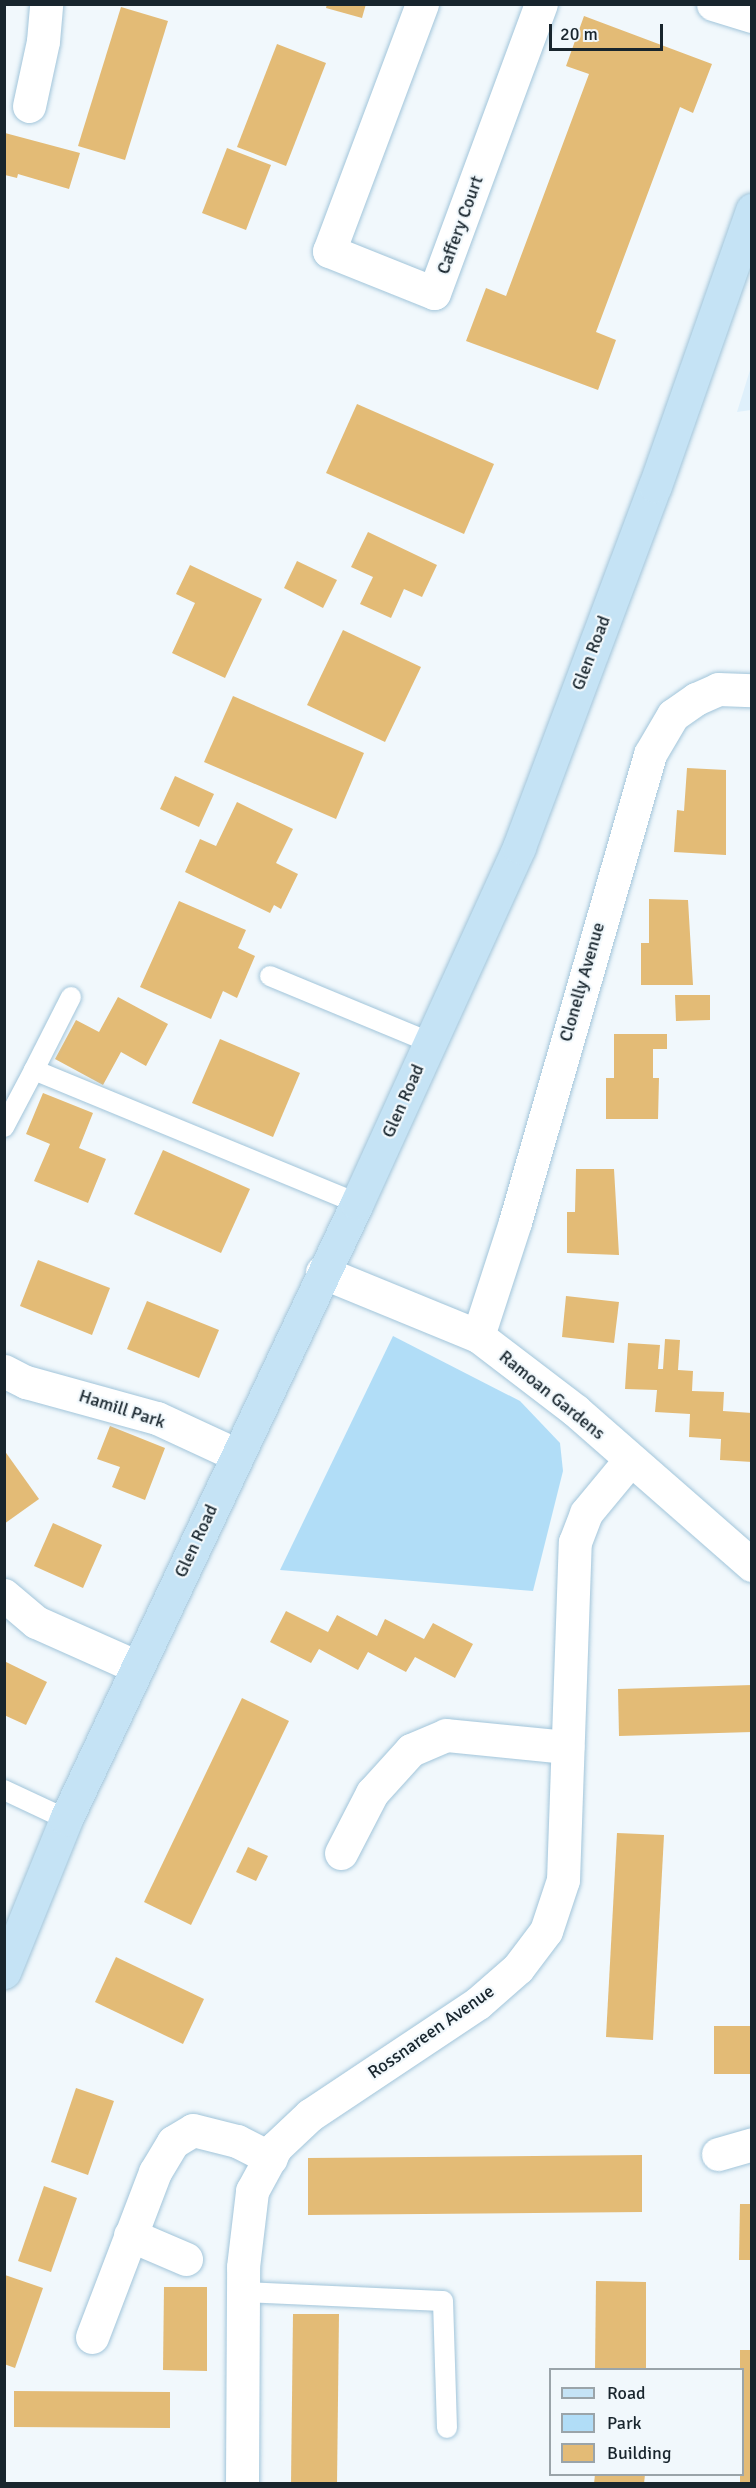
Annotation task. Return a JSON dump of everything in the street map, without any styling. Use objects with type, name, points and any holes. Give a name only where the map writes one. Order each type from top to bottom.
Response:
[{"type":"main road","name":"Glen Road","points":[[4,1972],[66,1819],[322,1272],[357,1203],[519,847],[655,486],[752,210]]},
{"type":"street","points":[[29,106],[43,41],[46,4]]},
{"type":"street","name":"Caffery Court","points":[[422,4],[329,251],[434,293],[541,4]]},
{"type":"street","points":[[713,4],[752,16]]},
{"type":"street","name":"Clonelly Avenue","points":[[478,1336],[515,1222],[650,754],[673,715],[696,699],[718,689],[752,690]]},
{"type":"street","name":"Ramoan Gardens","points":[[322,1272],[478,1336],[535,1377],[629,1461],[752,1565]]},
{"type":"street","name":"Hamill Park","points":[[4,1371],[26,1382],[157,1418],[237,1455]]},
{"type":"street","name":"Rossnareen Avenue","points":[[242,2484],[243,2292],[252,2191],[276,2147],[310,2115],[478,2003],[518,1968],[546,1931],[563,1881],[575,1542],[586,1513],[629,1461]]},
{"type":"street","points":[[4,1595],[36,1622],[137,1667]]},
{"type":"street","points":[[341,1853],[372,1793],[411,1750],[446,1735],[567,1747]]},
{"type":"street","points":[[92,2337],[155,2172],[173,2142],[194,2130],[237,2140],[271,2158]]},
{"type":"street","points":[[718,2154],[752,2144]]},
{"type":"street","points":[[130,2235],[186,2259]]},
{"type":"lane","points":[[270,976],[429,1041]]},
{"type":"lane","points":[[4,1127],[71,997]]},
{"type":"lane","points":[[34,1070],[357,1203]]},
{"type":"lane","points":[[4,1790],[66,1819]]},
{"type":"lane","points":[[243,2292],[443,2301],[447,2428]]},
{"type":"shaded area","points":[[751,367],[751,410],[737,412]]},
{"type":"green space","points":[[393,1336],[520,1401],[560,1443],[563,1471],[533,1591],[280,1570]]},
{"type":"building","points":[[327,4],[366,4],[362,18],[326,8]]},
{"type":"building","points":[[121,7],[168,21],[125,160],[78,146]]},
{"type":"building","points":[[584,16],[712,64],[693,113],[680,107],[596,332],[616,340],[598,390],[466,341],[486,288],[506,296],[589,74],[566,66]]},
{"type":"building","points":[[277,44],[326,63],[286,166],[237,147]]},
{"type":"building","points":[[5,133],[80,153],[69,189],[18,174],[17,178],[5,175]]},
{"type":"building","points":[[227,148],[271,165],[246,230],[202,213]]},
{"type":"building","points":[[357,404],[494,464],[464,534],[326,473]]},
{"type":"building","points":[[368,532],[437,565],[422,597],[404,589],[391,618],[360,604],[373,577],[351,567]]},
{"type":"building","points":[[297,561],[337,580],[323,608],[284,588]]},
{"type":"building","points":[[190,565],[262,599],[225,678],[172,653],[195,603],[176,594]]},
{"type":"building","points":[[343,630],[421,667],[385,742],[307,705]]},
{"type":"building","points":[[233,696],[364,753],[336,819],[204,762]]},
{"type":"building","points":[[687,768],[726,770],[726,855],[674,852],[677,810],[684,811]]},
{"type":"building","points":[[175,776],[214,794],[199,827],[160,809]]},
{"type":"building","points":[[237,802],[293,829],[276,863],[298,874],[281,909],[274,905],[270,913],[185,872],[200,839],[216,846]]},
{"type":"building","points":[[649,899],[688,900],[693,985],[641,985],[641,943],[649,943]]},
{"type":"building","points":[[179,901],[246,930],[238,948],[255,956],[237,998],[223,991],[211,1019],[140,987]]},
{"type":"building","points":[[675,995],[710,995],[710,1020],[676,1021]]},
{"type":"building","points":[[118,997],[168,1024],[146,1066],[121,1052],[103,1085],[55,1059],[76,1020],[99,1032]]},
{"type":"building","points":[[614,1034],[667,1034],[667,1049],[653,1049],[653,1078],[659,1078],[658,1119],[606,1119],[606,1078],[614,1078]]},
{"type":"building","points":[[220,1039],[300,1073],[273,1137],[192,1103]]},
{"type":"building","points":[[43,1093],[93,1113],[79,1148],[106,1159],[88,1203],[34,1181],[50,1144],[26,1134]]},
{"type":"building","points":[[163,1150],[250,1189],[221,1253],[134,1214]]},
{"type":"building","points":[[576,1169],[614,1169],[619,1255],[567,1253],[567,1212],[575,1212]]},
{"type":"building","points":[[38,1260],[110,1288],[92,1335],[20,1306]]},
{"type":"building","points":[[566,1296],[619,1302],[614,1343],[562,1337]]},
{"type":"building","points":[[147,1301],[219,1330],[199,1378],[127,1349]]},
{"type":"building","points":[[665,1339],[680,1340],[678,1370],[693,1371],[692,1391],[724,1392],[723,1411],[752,1413],[752,1462],[720,1460],[721,1439],[689,1437],[690,1414],[655,1412],[657,1390],[625,1389],[628,1343],[660,1345],[658,1369],[663,1369]]},
{"type":"building","points":[[110,1426],[165,1448],[145,1500],[112,1487],[120,1467],[97,1459]]},
{"type":"building","points":[[4,1450],[39,1499],[4,1524]]},
{"type":"building","points":[[53,1523],[102,1545],[83,1588],[34,1566]]},
{"type":"building","points":[[286,1611],[328,1632],[337,1615],[377,1636],[385,1619],[424,1639],[433,1623],[473,1644],[455,1678],[415,1657],[406,1672],[368,1652],[358,1670],[319,1649],[311,1663],[270,1642]]},
{"type":"building","points":[[4,1661],[47,1682],[26,1725],[4,1715]]},
{"type":"building","points":[[752,1685],[752,1732],[619,1736],[618,1689]]},
{"type":"building","points":[[242,1698],[289,1721],[191,1925],[144,1902]]},
{"type":"building","points":[[617,1833],[664,1835],[653,2040],[606,2037]]},
{"type":"building","points":[[248,1847],[268,1856],[256,1881],[236,1872]]},
{"type":"building","points":[[116,1957],[204,1999],[183,2044],[95,2002]]},
{"type":"building","points":[[714,2026],[752,2026],[752,2074],[714,2074]]},
{"type":"building","points":[[76,2088],[114,2101],[88,2175],[51,2162]]},
{"type":"building","points":[[642,2155],[642,2212],[308,2215],[308,2158]]},
{"type":"building","points":[[44,2186],[77,2198],[51,2272],[18,2261]]},
{"type":"building","points":[[740,2204],[752,2204],[752,2260],[739,2260]]},
{"type":"building","points":[[5,2275],[43,2288],[15,2368],[4,2364]]},
{"type":"building","points":[[596,2281],[646,2282],[646,2368],[595,2368]]},
{"type":"building","points":[[164,2287],[207,2287],[207,2371],[163,2370]]},
{"type":"building","points":[[293,2314],[339,2314],[337,2484],[291,2484]]},
{"type":"building","points":[[740,2350],[752,2350],[752,2484],[740,2484],[740,2476],[744,2476],[744,2368],[740,2368]]},
{"type":"building","points":[[14,2391],[170,2392],[170,2428],[14,2427]]},
{"type":"building","points":[[595,2476],[645,2476],[644,2484],[594,2484]]}]
